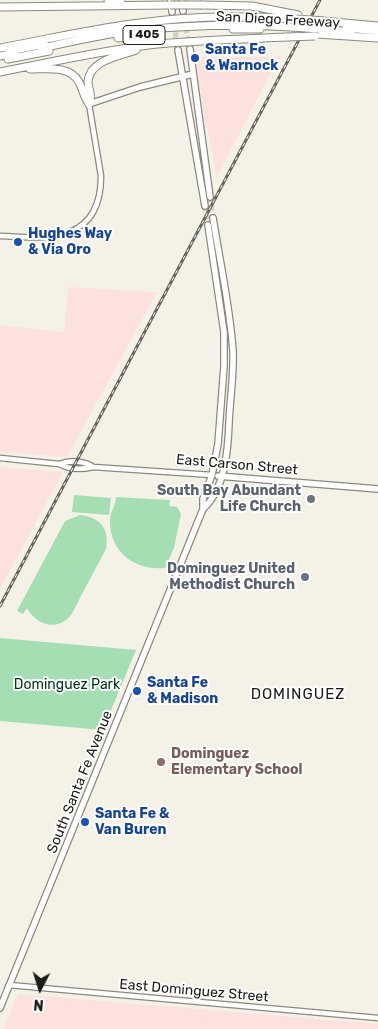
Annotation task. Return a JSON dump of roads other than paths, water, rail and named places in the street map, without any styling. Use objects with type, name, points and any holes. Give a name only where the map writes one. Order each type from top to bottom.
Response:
[{"type":"highway","points":[[108,0],[144,5]]},
{"type":"highway","points":[[0,7],[171,6],[202,2],[252,6],[293,25]]},
{"type":"highway","name":"San Diego Freeway","points":[[0,48],[96,29],[168,20],[223,17],[320,28],[335,35],[378,38]]},
{"type":"highway","points":[[0,54],[138,27],[220,22],[293,25],[378,33]]},
{"type":"highway","name":"San Diego Freeway","points":[[320,28],[337,22],[378,26]]},
{"type":"highway","points":[[0,72],[108,51],[148,45],[191,42],[293,25]]},
{"type":"highway","name":"San Diego Freeway","points":[[0,60],[161,32],[293,25]]},
{"type":"highway","points":[[90,104],[92,96],[88,79],[94,68],[148,45]]},
{"type":"highway","points":[[17,68],[62,70],[71,73],[77,79],[84,98],[90,104]]},
{"type":"main road","points":[[182,0],[183,11]]},
{"type":"main road","points":[[190,49],[210,197]]},
{"type":"main road","points":[[178,50],[205,206]]},
{"type":"main road","points":[[90,104],[193,74]]},
{"type":"main road","name":"South Santa Fe Avenue","points":[[0,1008],[204,509],[211,502],[221,476],[228,444],[233,370],[230,325],[213,218]]},
{"type":"main road","name":"South Santa Fe Avenue","points":[[204,509],[203,499],[212,475],[221,416],[224,343],[208,225]]},
{"type":"main road","name":"East Carson Street","points":[[212,475],[378,489]]},
{"type":"street","points":[[0,236],[52,238],[78,228],[95,209],[101,188],[101,176],[90,104]]},
{"type":"street","name":"East Carson Street","points":[[0,458],[59,464],[66,461],[85,463],[93,467],[212,475]]},
{"type":"street","name":"East Dominguez Street","points":[[9,985],[378,1018]]},
{"type":"tunnel","points":[[183,11],[189,45]]},
{"type":"tunnel","points":[[174,24],[178,50]]},
{"type":"tunnel","points":[[210,197],[213,218]]},
{"type":"tunnel","points":[[205,206],[208,225]]},
{"type":"railway","points":[[0,606],[320,0]]},
{"type":"place","name":"Santa Fe & Warnock","points":[[195,58]]},
{"type":"place","name":"Hughes Way & Via Oro","points":[[18,242]]},
{"type":"place","name":"South Bay Abundant Life Church","points":[[311,499]]},
{"type":"place","name":"Dominguez United Methodist Church","points":[[305,577]]},
{"type":"place","name":"Santa Fe & Madison","points":[[137,691]]},
{"type":"place","name":"Dominguez Elementary School","points":[[161,762]]},
{"type":"place","name":"Santa Fe & Van Buren","points":[[85,822]]},
{"type":"district","name":"DOMINGUEZ","points":[[298,695]]},
{"type":"park label","name":"Dominguez Park","points":[[67,685]]}]
